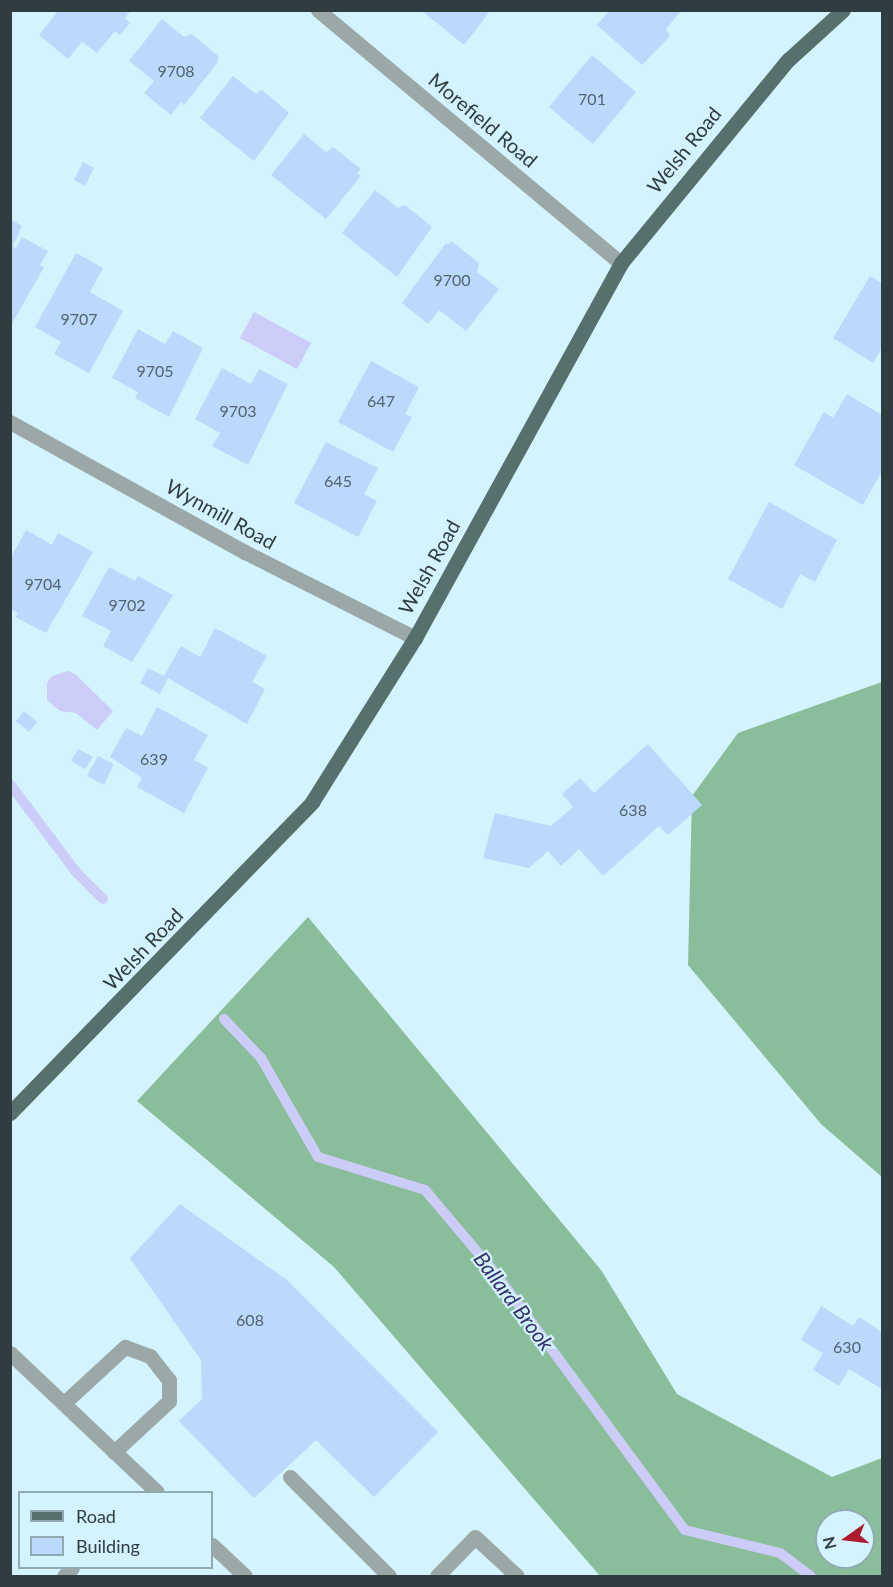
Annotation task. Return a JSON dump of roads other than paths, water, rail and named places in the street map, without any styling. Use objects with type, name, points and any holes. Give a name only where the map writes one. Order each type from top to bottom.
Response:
[{"type":"main road","name":"Welsh Road","points":[[10,1113],[312,802],[415,638],[621,262],[788,60],[843,10]]},
{"type":"street","name":"Morefield Road","points":[[318,10],[621,262]]},
{"type":"street","name":"Wynmill Road","points":[[10,422],[245,552],[415,638]]},
{"type":"street","points":[[64,1403],[125,1347],[150,1356],[169,1380],[169,1401],[114,1452]]},
{"type":"street","points":[[10,1353],[64,1403],[150,1490]]},
{"type":"street","points":[[290,1477],[389,1576]]},
{"type":"street","points":[[437,1576],[475,1537],[517,1576]]},
{"type":"street","points":[[213,1546],[245,1576]]},
{"type":"water","points":[[254,312],[311,343],[297,369],[240,338]]},
{"type":"water","points":[[68,671],[75,674],[113,711],[97,730],[76,713],[60,711],[47,700],[47,683],[52,676]]},
{"type":"waterway","name":"Ballard Brook","points":[[10,784],[76,872],[103,899]]},
{"type":"waterway","name":"Ballard Brook","points":[[224,1019],[261,1058],[318,1157],[425,1190],[496,1274],[685,1530],[780,1553],[811,1576]]}]
